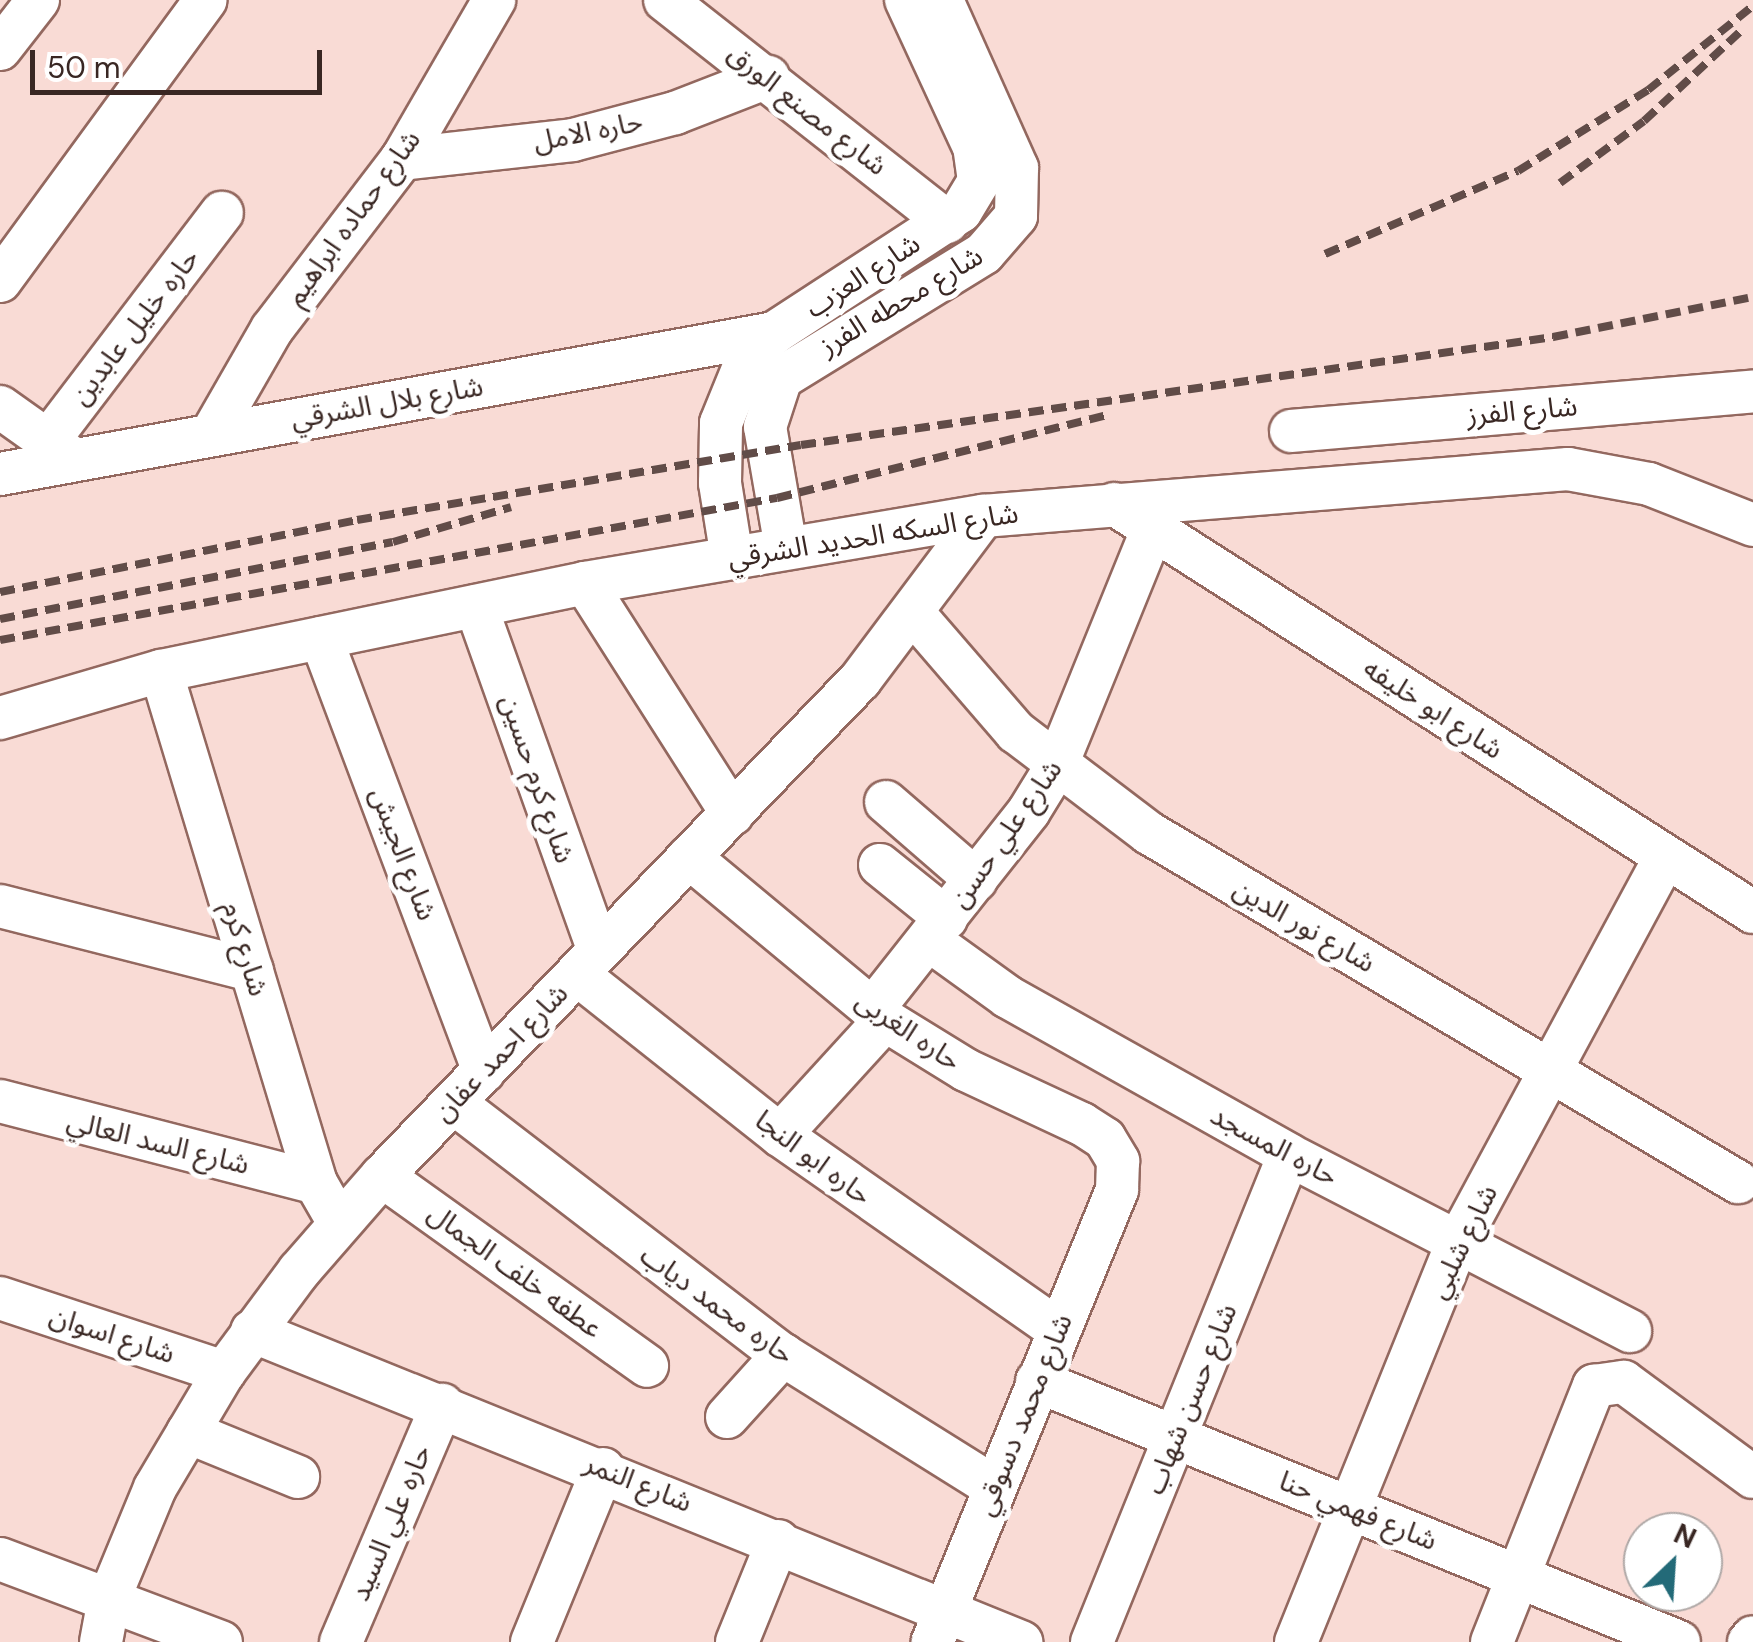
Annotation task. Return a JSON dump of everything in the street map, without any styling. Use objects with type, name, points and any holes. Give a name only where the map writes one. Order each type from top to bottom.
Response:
[{"type":"street","points":[[0,50],[38,0]]},
{"type":"street","points":[[0,281],[206,0]]},
{"type":"street","name":"شارع حماده ابراهيم","points":[[211,435],[272,329],[402,159],[494,0]]},
{"type":"street","name":"شارع العزب","points":[[732,558],[720,483],[721,423],[734,381],[774,333],[947,222],[972,198],[978,165],[906,0]]},
{"type":"street","name":"شارع محطه الفرز","points":[[786,548],[765,427],[781,378],[984,253],[1016,216],[1018,168],[942,0]]},
{"type":"street","name":"شارع مصنع الورق","points":[[690,7],[768,77],[947,222]]},
{"type":"street","name":"حاره الامل","points":[[402,159],[588,136],[768,77]]},
{"type":"street","name":"حاره خليل عابدين","points":[[61,450],[222,214]]},
{"type":"street","name":"شارع بلال الشرقي","points":[[0,474],[61,450],[211,435],[774,333]]},
{"type":"street","name":"شارع الفرز","points":[[1290,431],[1753,391]]},
{"type":"street","points":[[0,408],[61,450]]},
{"type":"street","name":"شارع السكه الحديد الشرقي","points":[[0,718],[161,670],[585,583],[983,516],[1568,469],[1650,484],[1753,526]]},
{"type":"street","name":"شارع ابو خليفه","points":[[1114,504],[1753,912]]},
{"type":"street","name":"شارع احمد عفان","points":[[101,1642],[109,1599],[131,1539],[188,1432],[252,1331],[382,1176],[732,814],[914,614],[983,516]]},
{"type":"street","name":"شارع علي حسن","points":[[780,1135],[878,1015],[1056,767],[1153,528]]},
{"type":"street","points":[[585,583],[732,814]]},
{"type":"street","name":"شارع كرم حسين","points":[[476,606],[588,963]]},
{"type":"street","name":"شارع نور الدين","points":[[914,614],[979,694],[1056,767],[1232,884],[1738,1182]]},
{"type":"street","name":"شارع الجيش","points":[[321,638],[484,1070]]},
{"type":"street","name":"شارع كرم","points":[[161,670],[316,1183],[339,1223]]},
{"type":"street","points":[[886,802],[976,880]]},
{"type":"street","name":"حاره الغربى","points":[[689,857],[878,1015],[966,1070],[1105,1140],[1118,1161],[1117,1190]]},
{"type":"street","name":"شارع شلبي","points":[[1296,1642],[1346,1506],[1458,1242],[1665,858]]},
{"type":"street","name":"حاره المسجد","points":[[880,865],[1008,997],[1289,1156],[1630,1331]]},
{"type":"street","points":[[0,906],[252,970]]},
{"type":"street","name":"حاره ابو النجا","points":[[588,963],[780,1135],[1058,1330]]},
{"type":"street","name":"شارع السد العالي","points":[[0,1102],[316,1183]]},
{"type":"street","name":"حاره محمد دياب","points":[[454,1103],[782,1356],[994,1487]]},
{"type":"street","name":"شارع حسن شهاب","points":[[1092,1642],[1289,1156]]},
{"type":"street","name":"عطفه خلف الجمال","points":[[382,1176],[647,1366]]},
{"type":"street","name":"شارع محمد دسوقي","points":[[939,1626],[1117,1190]]},
{"type":"street","name":"شارع اسوان","points":[[0,1298],[224,1372]]},
{"type":"street","name":"شارع النمر","points":[[252,1331],[778,1541],[939,1626],[1021,1642]]},
{"type":"street","points":[[727,1416],[782,1356]]},
{"type":"street","name":"شارع فهمي حنا","points":[[1037,1381],[1679,1642]]},
{"type":"street","points":[[1492,1642],[1587,1394],[1603,1381],[1624,1382],[1753,1477]]},
{"type":"street","name":"حاره علي السيد","points":[[341,1642],[442,1405]]},
{"type":"street","points":[[188,1432],[298,1478]]},
{"type":"street","points":[[532,1642],[603,1468]]},
{"type":"street","points":[[737,1642],[778,1541]]},
{"type":"street","points":[[0,1559],[221,1642]]},
{"type":"railway","points":[[1325,254],[1518,171],[1648,90],[1753,6]]},
{"type":"railway","points":[[1560,183],[1644,121],[1742,30]]},
{"type":"railway","points":[[0,592],[357,520],[801,445],[1553,337],[1753,297]]},
{"type":"railway","points":[[0,640],[777,498],[1108,415]]},
{"type":"railway","points":[[0,619],[393,542],[511,507]]}]
